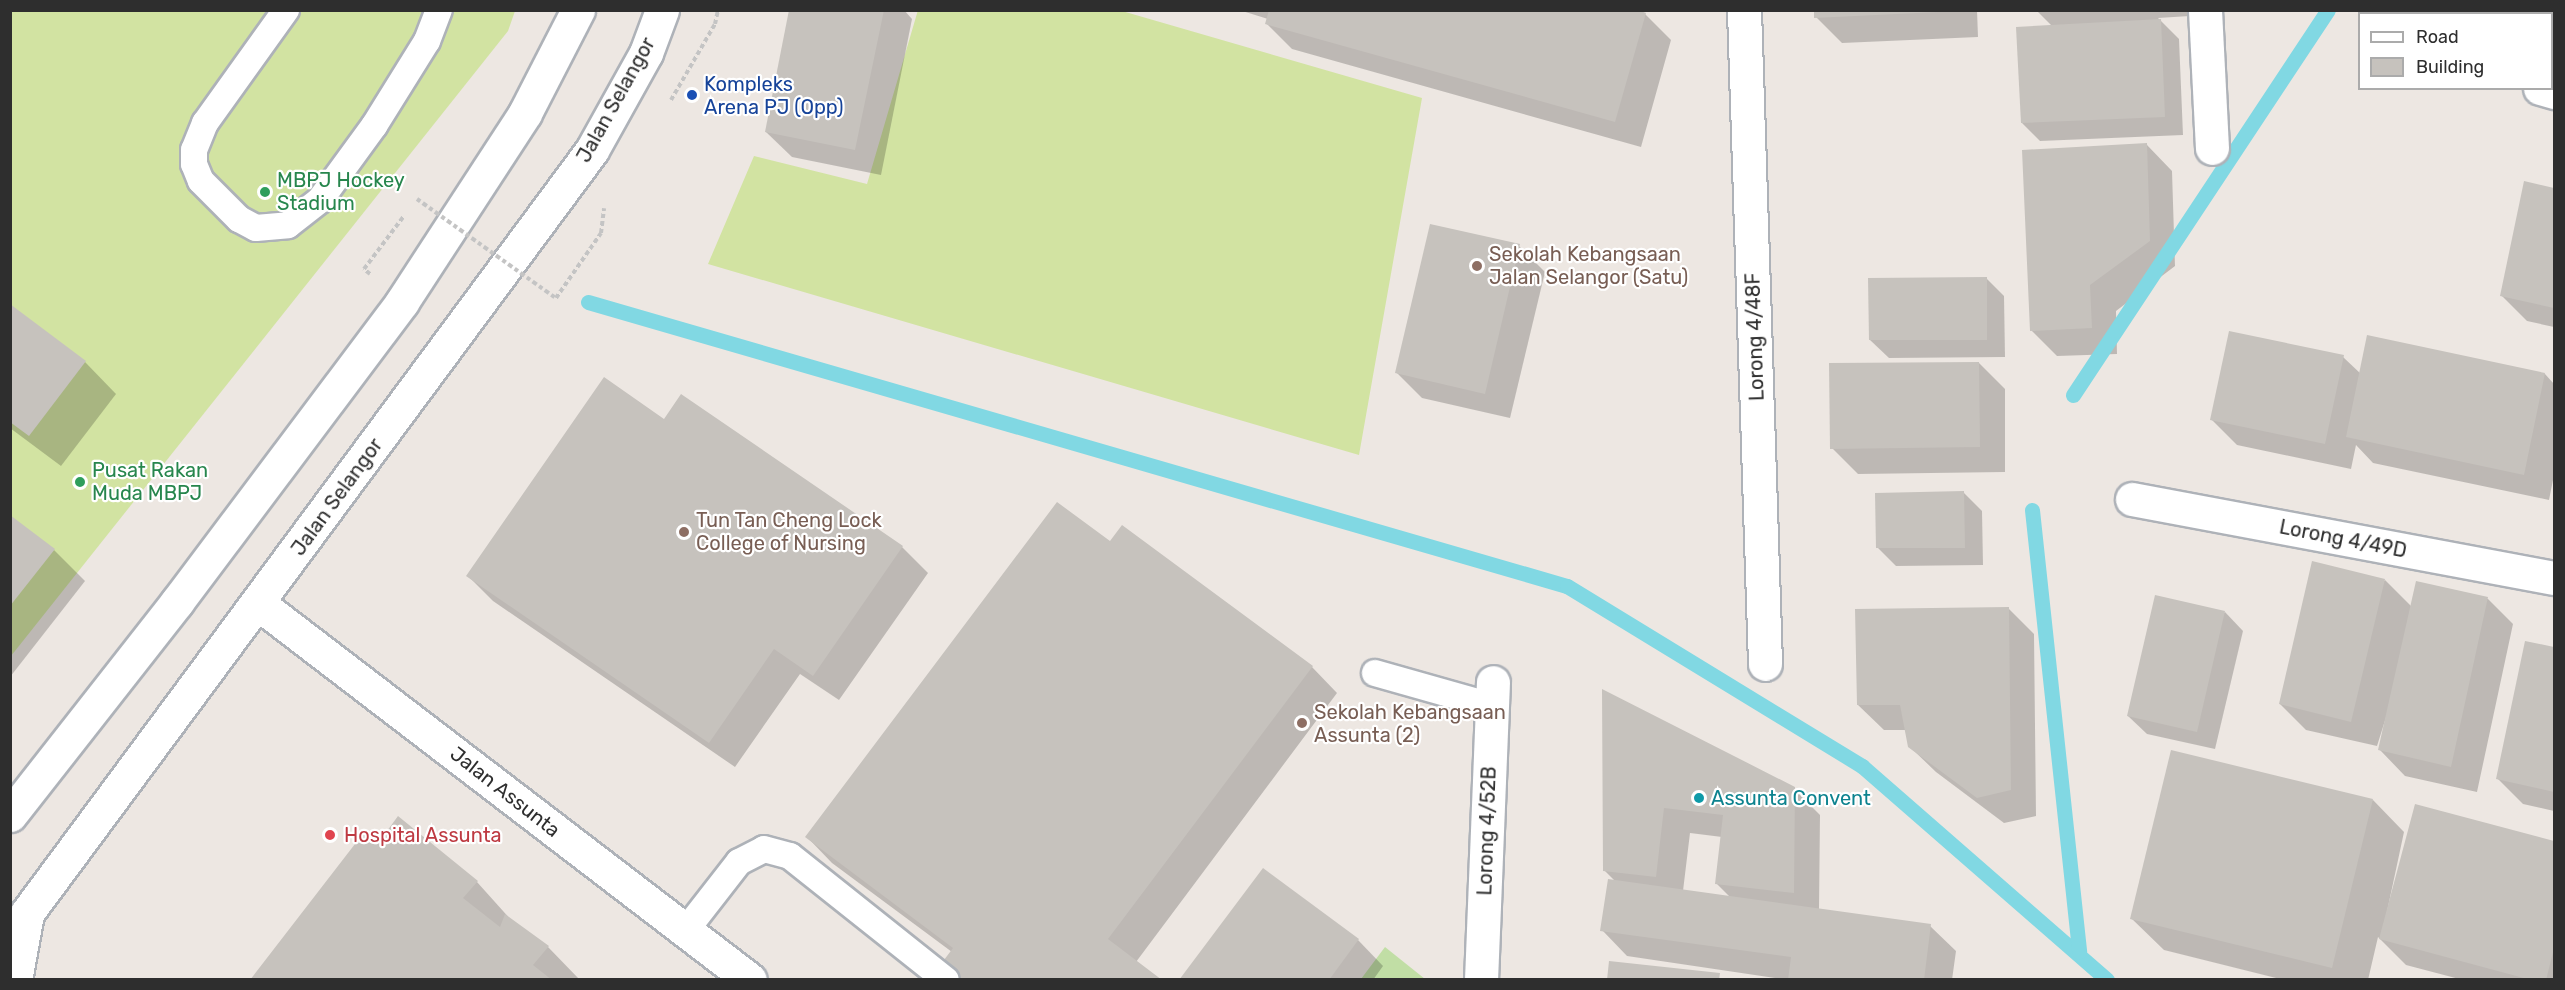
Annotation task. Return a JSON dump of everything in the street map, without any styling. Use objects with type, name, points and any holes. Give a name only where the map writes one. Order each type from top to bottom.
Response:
[{"type":"main road","points":[[10,815],[177,602],[402,302],[525,113],[578,10]]},
{"type":"main road","name":"Jalan Selangor","points":[[15,980],[27,913],[259,604],[592,150],[646,53],[662,10]]},
{"type":"main road","name":"Lorong 4/48F","points":[[1744,10],[1765,664]]},
{"type":"main road","points":[[2205,10],[2212,148]]},
{"type":"main road","name":"Lorong 4/49D","points":[[2132,499],[2554,579]]},
{"type":"main road","name":"Jalan Assunta","points":[[259,604],[750,980]]},
{"type":"main road","name":"Lorong 4/52B","points":[[1480,980],[1492,694]]},
{"type":"lane","points":[[286,10],[205,123],[194,150],[194,164],[201,181],[239,219],[256,228],[288,225],[320,200],[380,116],[427,41],[440,10]]},
{"type":"lane","points":[[1375,674],[1492,694]]},
{"type":"lane","points":[[686,930],[739,862],[764,849],[790,856],[946,980]]},
{"type":"path","points":[[364,269],[417,199],[556,298],[601,233]]},
{"type":"green space","points":[[918,10],[1122,11],[1422,98],[1359,455],[708,264],[754,156],[867,184]]},
{"type":"green space","points":[[11,11],[515,11],[508,31],[11,656]]},
{"type":"green space","points":[[1385,947],[1425,979],[1361,979]]},
{"type":"building","points":[[789,10],[884,10],[855,150],[765,132]]},
{"type":"building","points":[[1269,10],[1638,10],[1646,13],[1615,122],[1265,24]]},
{"type":"building","points":[[1814,10],[1938,10],[1938,12],[1814,18]]},
{"type":"building","points":[[2161,19],[2165,117],[2021,123],[2016,27]]},
{"type":"building","points":[[2147,143],[2150,241],[2090,285],[2092,328],[2030,331],[2022,150]]},
{"type":"building","points":[[2524,181],[2554,188],[2554,308],[2500,296]]},
{"type":"building","points":[[1430,224],[1520,244],[1485,394],[1395,373]]},
{"type":"building","points":[[1987,277],[1987,340],[1869,340],[1868,278]]},
{"type":"building","points":[[10,304],[86,361],[29,436],[10,422]]},
{"type":"building","points":[[2229,331],[2344,355],[2325,444],[2210,420]]},
{"type":"building","points":[[2367,335],[2545,373],[2524,475],[2346,437]]},
{"type":"building","points":[[1979,362],[1980,447],[1830,449],[1829,363]]},
{"type":"building","points":[[604,377],[664,419],[681,394],[903,546],[813,676],[774,649],[709,743],[466,576]]},
{"type":"building","points":[[1964,491],[1965,548],[1876,548],[1875,493]]},
{"type":"building","points":[[1057,502],[1110,541],[1122,525],[1313,666],[1108,939],[1162,980],[961,980],[941,964],[953,948],[805,837]]},
{"type":"building","points":[[10,515],[55,549],[10,606]]},
{"type":"building","points":[[2312,561],[2385,579],[2351,722],[2279,704]]},
{"type":"building","points":[[2416,581],[2488,597],[2451,767],[2378,750]]},
{"type":"building","points":[[2155,595],[2225,611],[2197,732],[2127,716]]},
{"type":"building","points":[[2009,607],[2011,790],[1977,798],[1908,747],[1900,705],[1857,705],[1855,609]]},
{"type":"building","points":[[2525,641],[2554,647],[2554,792],[2496,779]]},
{"type":"building","name":"Assunta Convent","points":[[1602,689],[1795,787],[1794,893],[1715,884],[1723,815],[1664,808],[1656,877],[1603,871]]},
{"type":"building","points":[[2171,750],[2373,799],[2332,968],[2130,919]]},
{"type":"building","points":[[2415,804],[2554,841],[2554,948],[2546,980],[2531,980],[2379,939]]},
{"type":"building","points":[[398,816],[478,881],[463,898],[500,927],[505,914],[549,946],[533,965],[552,980],[250,980],[365,831],[379,842]]},
{"type":"building","points":[[1263,868],[1359,939],[1329,980],[1179,980]]},
{"type":"building","points":[[1608,879],[1931,924],[1924,980],[1788,980],[1791,957],[1600,931]]},
{"type":"building","points":[[1609,961],[1720,973],[1719,980],[1607,980]]},
{"type":"waterway","points":[[2073,395],[2328,10]]},
{"type":"waterway","points":[[588,302],[1567,586],[1862,766],[2107,980]]},
{"type":"waterway","points":[[2032,510],[2079,952]]},
{"type":"place","name":"Kompleks Arena PJ (Opp)","points":[[692,95]]},
{"type":"place","name":"MBPJ Hockey Stadium","points":[[265,192]]},
{"type":"place","name":"Sekolah Kebangsaan Jalan Selangor (Satu)","points":[[1477,266]]},
{"type":"place","name":"Pusat Rakan Muda MBPJ","points":[[80,482]]},
{"type":"place","name":"Tun Tan Cheng Lock College of Nursing","points":[[684,532]]},
{"type":"place","name":"Sekolah Kebangsaan Assunta (2)","points":[[1302,723]]},
{"type":"place","name":"Assunta Convent","points":[[1699,798]]},
{"type":"place","name":"Hospital Assunta","points":[[330,835]]}]
